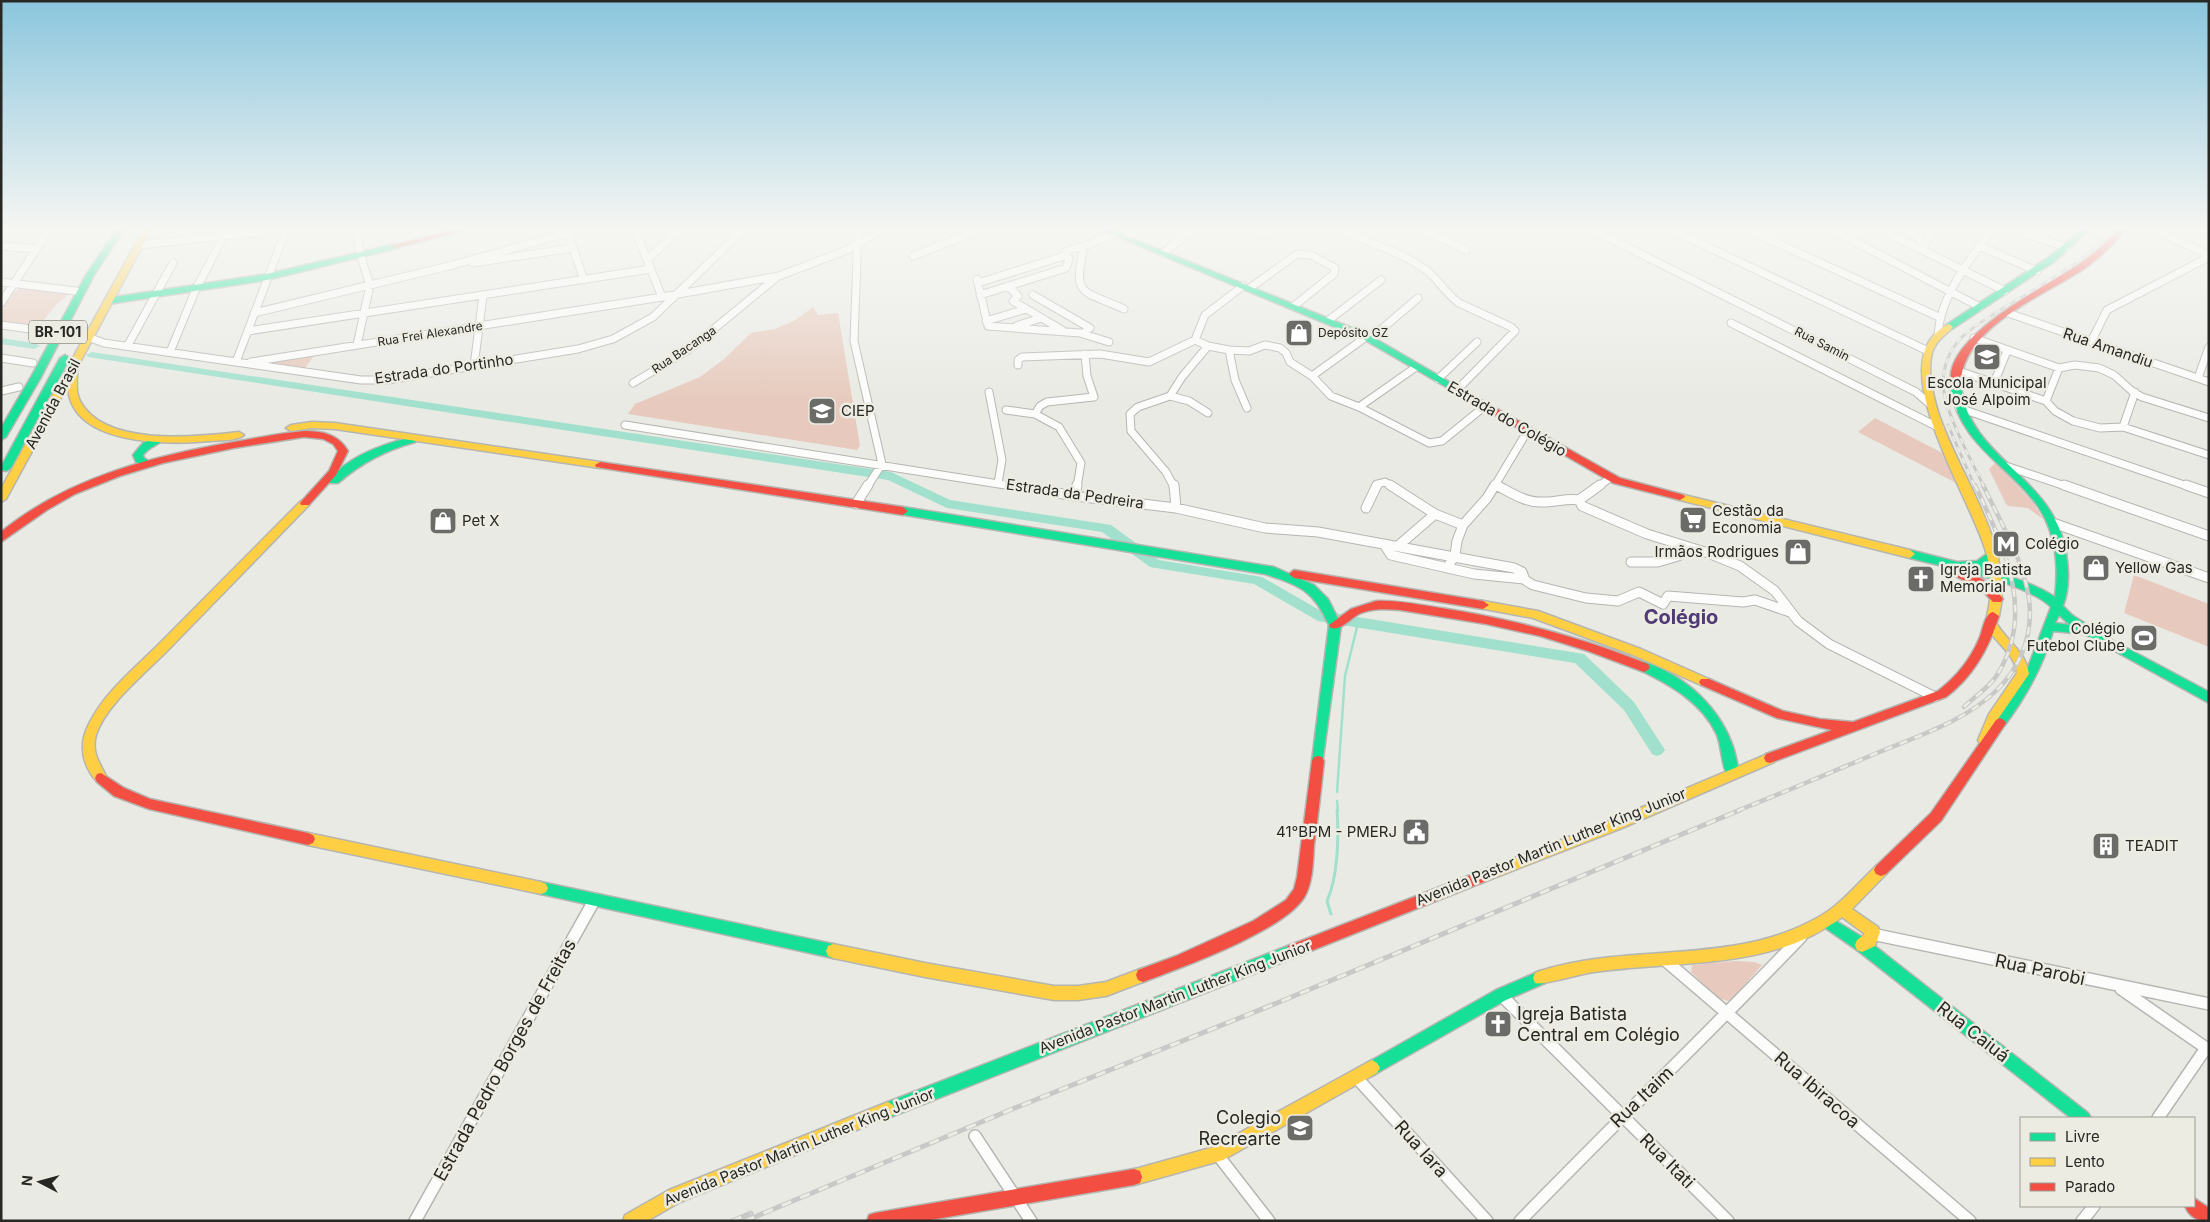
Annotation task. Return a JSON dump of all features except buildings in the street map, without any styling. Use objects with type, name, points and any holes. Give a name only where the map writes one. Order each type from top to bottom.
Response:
[{"type":"main road","name":"BR-101","points":[[1,414],[78,287]]},
{"type":"main road","name":"Avenida Brasil","points":[[1,437],[47,356],[60,326],[83,287]]},
{"type":"main road","name":"Avenida Brasil","points":[[1,477],[61,364],[84,331],[109,287]]},
{"type":"main road","name":"Avenida Brasil","points":[[1,499],[115,287]]},
{"type":"main road","points":[[108,300],[208,287]]},
{"type":"main road","name":"Estrada do Colégio","points":[[1246,287],[1330,320],[1368,338],[1610,478],[1627,484],[1755,514],[1926,560],[1996,576],[2032,588],[2047,596],[2068,618],[2100,639]]},
{"type":"main road","name":"Avenida Pastor Martin Luther King Junior","points":[[630,1221],[675,1196],[785,1150],[1617,824],[1732,772],[1935,697],[1952,687],[1971,662],[1991,624],[1996,599],[1996,576],[1992,555],[1982,525],[1931,405],[1922,391],[1925,366],[1928,351],[1938,334],[2011,287]]},
{"type":"main road","points":[[1983,745],[1992,736],[2023,690],[2039,661],[2049,626],[2061,597],[2061,569],[2058,534],[2042,505],[1972,430],[1959,408],[1954,389],[1956,370],[1964,352],[1974,338],[2049,287]]},
{"type":"main road","points":[[73,365],[73,395],[81,411],[88,418],[116,432],[159,439],[194,439],[288,432],[333,439],[340,444],[343,451],[340,464],[331,475],[285,525],[137,675],[95,722],[88,739],[88,756],[95,772],[107,784],[145,804],[908,966],[1031,990],[1078,993],[1106,989],[1180,961],[1258,926],[1292,904],[1300,892],[1304,877],[1337,619],[1316,593],[1304,584],[1267,570]]},
{"type":"main road","points":[[1,538],[27,517],[71,492],[148,464],[185,454],[323,425],[856,504],[1508,609],[1549,619],[1637,652],[1781,715],[1820,724],[1854,727]]},
{"type":"main road","points":[[285,525],[294,520],[339,476],[362,457],[382,448],[420,438]]},
{"type":"main road","points":[[148,464],[140,460],[138,454],[146,445],[159,439]]},
{"type":"main road","points":[[185,454],[192,446],[194,439]]},
{"type":"main road","points":[[1954,566],[1980,565],[1985,563],[1992,555]]},
{"type":"main road","name":"Estrada do Colégio","points":[[1926,560],[1971,578],[1988,589],[1996,599]]},
{"type":"main road","points":[[1337,619],[1361,608],[1384,606],[1461,614],[1546,632],[1647,668],[1682,688],[1697,700],[1722,728],[1728,742],[1732,772]]},
{"type":"main road","points":[[1508,609],[1508,623]]},
{"type":"main road","points":[[1546,632],[1549,619]]},
{"type":"main road","points":[[875,1221],[1138,1176],[1217,1154],[1530,980],[1559,970],[1591,964],[1665,960],[1741,951],[1770,945],[1807,931],[1826,921],[1841,909],[1943,809],[1983,745],[1993,717],[2023,674],[2024,665],[2018,655],[1994,635],[1991,624]]},
{"type":"main road","points":[[2049,626],[2076,630],[2100,639],[2209,698]]},
{"type":"main road","points":[[1971,662],[1988,645],[2001,646],[2013,651],[2032,652],[2043,647]]},
{"type":"main road","points":[[1841,909],[1864,924],[1872,933],[1872,939],[1862,946]]},
{"type":"main road","name":"Rua Caiuá","points":[[1826,921],[1862,946],[2082,1117]]},
{"type":"main road","points":[[2194,1207],[2209,1219]]},
{"type":"street","points":[[1,303],[11,287]]},
{"type":"street","points":[[45,287],[76,291]]},
{"type":"street","points":[[128,345],[159,287]]},
{"type":"street","points":[[239,363],[263,287]]},
{"type":"street","points":[[254,313],[362,287]]},
{"type":"street","points":[[358,345],[370,287]]},
{"type":"street","points":[[248,331],[540,287]]},
{"type":"street","points":[[658,287],[662,297]]},
{"type":"street","name":"Estrada do Portinho","points":[[88,337],[104,343],[128,345],[347,379],[375,381],[578,349],[613,339],[653,317],[683,287]]},
{"type":"street","name":"Rua Frei Alexandre","points":[[239,363],[716,287]]},
{"type":"street","name":"Rua Bacanga","points":[[633,383],[687,351],[765,287]]},
{"type":"street","points":[[856,287],[853,323],[854,341],[877,471],[856,504]]},
{"type":"street","points":[[979,287],[986,322],[990,326],[1083,333],[1109,342]]},
{"type":"street","points":[[980,295],[1005,287]]},
{"type":"street","points":[[1009,287],[1018,296],[1013,301],[1064,332]]},
{"type":"street","points":[[1079,287],[1080,289],[1124,309]]},
{"type":"street","points":[[1018,365],[1018,360],[1022,357],[1085,354],[1108,354],[1149,362],[1195,340],[1205,315],[1246,287]]},
{"type":"street","points":[[1294,306],[1318,287]]},
{"type":"street","points":[[1330,320],[1372,287]]},
{"type":"street","points":[[1442,287],[1452,298],[1511,327],[1514,331],[1512,336],[1456,390]]},
{"type":"street","name":"Rua Samin","points":[[1710,287],[1922,391]]},
{"type":"street","points":[[1791,287],[1911,345],[1928,351]]},
{"type":"street","points":[[1873,287],[1941,318]]},
{"type":"street","points":[[1942,287],[1980,307]]},
{"type":"street","points":[[1938,334],[1941,318],[1953,287]]},
{"type":"street","points":[[1997,287],[2005,291]]},
{"type":"street","points":[[2091,342],[2107,310],[2150,287]]},
{"type":"street","points":[[170,352],[196,289]]},
{"type":"street","points":[[1033,294],[1090,328],[1083,333]]},
{"type":"street","points":[[474,366],[483,296]]},
{"type":"street","points":[[1312,376],[1368,338],[1418,298]]},
{"type":"street","points":[[986,322],[1026,308]]},
{"type":"street","name":"Rua Amandiu","points":[[2008,313],[2209,382]]},
{"type":"street","points":[[1011,328],[1041,318]]},
{"type":"street","points":[[1731,323],[1940,428]]},
{"type":"street","points":[[1,325],[52,332]]},
{"type":"street","points":[[1974,338],[2059,368],[2069,364],[2100,368],[2112,373],[2135,392],[2209,418]]},
{"type":"street","points":[[1195,340],[1208,346],[1229,350],[1249,351],[1265,345],[1280,348],[1286,353],[1290,362],[1312,376],[1326,392],[1429,443],[1442,441],[1485,406]]},
{"type":"street","points":[[1438,380],[1477,342]]},
{"type":"street","name":"Estrada do Portinho","points":[[80,350],[104,343]]},
{"type":"street","points":[[1170,396],[1182,377],[1208,346]]},
{"type":"street","points":[[2198,378],[2209,347]]},
{"type":"street","points":[[1229,350],[1231,364],[1241,397],[1247,408]]},
{"type":"street","points":[[1994,383],[2007,351]]},
{"type":"street","points":[[1035,414],[1039,407],[1046,402],[1072,401],[1094,397],[1088,376],[1085,354]]},
{"type":"street","points":[[1,358],[33,363]]},
{"type":"street","points":[[264,367],[264,364],[272,358]]},
{"type":"street","points":[[1359,407],[1416,366]]},
{"type":"street","points":[[2046,401],[2059,368]]},
{"type":"street","points":[[1956,370],[2046,401],[2055,410],[2073,422],[2100,428],[2123,426],[2209,455]]},
{"type":"street","points":[[1,391],[19,387]]},
{"type":"street","points":[[989,392],[1002,460],[998,483]]},
{"type":"street","points":[[2123,426],[2135,392]]},
{"type":"street","points":[[1176,508],[1174,486],[1166,472],[1130,432],[1130,414],[1138,407],[1170,396],[1188,401],[1208,413]]},
{"type":"street","points":[[1959,408],[2209,493]]},
{"type":"street","points":[[1006,410],[1035,414],[1059,427],[1080,459],[1081,466],[1075,496]]},
{"type":"street","name":"Estrada da Pedreira","points":[[625,425],[877,471],[998,483],[1075,496],[1176,508],[1265,528],[1318,532],[1455,556],[1514,568],[1523,575]]},
{"type":"street","points":[[1447,568],[1455,556],[1456,541],[1463,525],[1487,498],[1528,430]]},
{"type":"street","points":[[2006,466],[2209,536]]},
{"type":"street","points":[[1495,485],[1534,502],[1563,498],[1579,500],[1610,478]]},
{"type":"street","points":[[1366,508],[1378,484],[1382,482],[1435,514],[1463,525]]},
{"type":"street","points":[[1579,500],[1586,509],[1623,525],[1683,547],[1708,553],[1740,566],[1775,591],[1798,621],[1829,644],[1935,697]]},
{"type":"street","points":[[1398,546],[1435,514]]},
{"type":"street","points":[[2053,523],[2209,578]]},
{"type":"street","points":[[1384,544],[1391,555],[1474,574],[1523,575],[1532,586],[1553,592],[1603,600],[1620,600],[1633,592],[1640,592],[1663,604],[1668,596],[1713,601],[1742,602],[1755,600],[1790,612]]},
{"type":"street","points":[[1631,562],[1645,564],[1658,562],[1678,556],[1683,547]]},
{"type":"street","name":"Estrada Pedro Borges de Freitas","points":[[415,1221],[595,899]]},
{"type":"street","name":"Rua Itaim","points":[[1520,1221],[1622,1116],[1728,1013],[1807,931]]},
{"type":"street","name":"Rua Parobi","points":[[1872,933],[2116,986],[2209,1004]]},
{"type":"street","name":"Rua Ibiracoa","points":[[1665,960],[1970,1221]]},
{"type":"street","points":[[2116,986],[2208,1049],[2159,1117]]},
{"type":"street","name":"Rua Itati","points":[[1501,995],[1728,1221]]},
{"type":"street","name":"Rua Iara","points":[[1356,1077],[1487,1221]]},
{"type":"street","points":[[975,1136],[1031,1221]]},
{"type":"street","points":[[1217,1154],[1269,1221]]},
{"type":"street","points":[[2082,1221],[2093,1207]]},
{"type":"shaded area","points":[[25,288],[70,293],[56,305],[43,321],[24,325],[1,322],[2,310],[6,300],[14,292]]},
{"type":"shaded area","points":[[813,307],[818,315],[838,313],[860,446],[857,450],[628,414],[635,404],[700,377],[724,359],[751,333],[775,329],[794,321]]},
{"type":"shaded area","points":[[316,353],[305,368],[258,361]]},
{"type":"shaded area","points":[[1875,418],[1950,457],[1960,485],[1858,432]]},
{"type":"shaded area","points":[[1996,462],[2033,502],[2043,519],[2028,508],[2008,506],[2006,504],[1989,469]]},
{"type":"shaded area","points":[[2134,575],[2209,604],[2209,647],[2124,613]]},
{"type":"shaded area","points":[[1735,961],[1754,962],[1762,965],[1732,999],[1728,1001],[1718,998],[1691,972],[1692,965]]},
{"type":"waterway","points":[[1,341],[34,346]]},
{"type":"waterway","points":[[92,355],[891,476],[947,504],[1106,528],[1155,564],[1257,580],[1318,616],[1579,658],[1629,706],[1657,750]]},
{"type":"waterway","points":[[1337,792],[1345,676],[1358,623]]},
{"type":"waterway","points":[[1337,801],[1338,811]]},
{"type":"waterway","points":[[1331,914],[1327,901],[1336,869],[1337,810]]},
{"type":"railway","points":[[1984,487],[1955,427],[1944,392],[1944,370],[1948,357],[1955,345],[1968,331],[2039,287]]},
{"type":"railway","points":[[1948,425],[1975,487]]},
{"type":"railway","points":[[1964,707],[1986,688],[1997,675],[2009,651],[2014,627],[2015,603],[2012,579],[1996,531],[1975,485]]},
{"type":"railway","points":[[1737,811],[1955,720],[1984,701],[1997,690],[2011,673],[2017,664],[2028,634],[2030,612],[2028,596],[2025,579],[2013,547],[1983,485]]},
{"type":"railway","points":[[745,1221],[1010,1110],[1277,1003],[1740,810]]},
{"type":"railway","points":[[732,1221],[751,1213]]},
{"type":"traffic: fast","points":[[1,437],[36,377],[84,287]]},
{"type":"traffic: fast","points":[[108,301],[201,287]]},
{"type":"traffic: fast","points":[[1244,287],[1366,337],[1465,394]]},
{"type":"traffic: fast","points":[[1949,327],[2010,287]]},
{"type":"traffic: fast","points":[[6,468],[65,358]]},
{"type":"traffic: fast","points":[[1956,387],[1958,402],[1964,417],[1973,431],[1996,458],[2041,503],[2054,528],[2062,555],[2063,569],[2060,598],[2041,651],[2025,687],[2000,723]]},
{"type":"traffic: fast","points":[[148,464],[140,460],[138,455],[146,445],[159,439]]},
{"type":"traffic: fast","points":[[334,481],[370,455],[390,446],[412,440]]},
{"type":"traffic: fast","points":[[903,511],[1274,571]]},
{"type":"traffic: fast","points":[[1910,554],[1996,576],[2040,593],[2051,600],[2068,618],[2100,639],[2209,698]]},
{"type":"traffic: fast","points":[[1954,566],[1980,565],[1991,555]]},
{"type":"traffic: fast","points":[[1267,570],[1291,578],[1310,588],[1324,602],[1335,625],[1318,761]]},
{"type":"traffic: fast","points":[[2049,626],[2081,631]]},
{"type":"traffic: fast","points":[[1644,667],[1678,685],[1705,707],[1723,735],[1729,753],[1732,773]]},
{"type":"traffic: fast","points":[[541,888],[833,951]]},
{"type":"traffic: fast","points":[[1826,921],[1862,945],[2082,1117]]},
{"type":"traffic: fast","points":[[888,1110],[1293,951]]},
{"type":"traffic: fast","points":[[1372,1068],[1501,995],[1540,978]]},
{"type":"traffic: slow","points":[[1,499],[116,287]]},
{"type":"traffic: slow","points":[[1949,327],[1931,345],[1927,353],[1925,374],[1929,398],[1937,424],[1984,530],[1991,551],[1995,567],[1996,584],[1993,616]]},
{"type":"traffic: slow","points":[[73,365],[72,389],[76,403],[89,418],[107,429],[151,439],[198,439],[239,435]]},
{"type":"traffic: slow","points":[[291,428],[312,425],[335,426],[600,465]]},
{"type":"traffic: slow","points":[[1680,497],[1910,554]]},
{"type":"traffic: slow","points":[[101,778],[92,764],[88,751],[89,738],[102,712],[305,503]]},
{"type":"traffic: slow","points":[[1483,605],[1534,614],[1637,652],[1705,682]]},
{"type":"traffic: slow","points":[[1984,740],[1993,717],[2023,674],[2019,659],[1994,631],[1991,624]]},
{"type":"traffic: slow","points":[[1481,877],[1617,824],[1770,758]]},
{"type":"traffic: slow","points":[[308,839],[541,888]]},
{"type":"traffic: slow","points":[[1540,978],[1586,966],[1705,957],[1765,946],[1785,940],[1830,918],[1881,870]]},
{"type":"traffic: slow","points":[[1841,909],[1873,932],[1870,941],[1862,945]]},
{"type":"traffic: slow","points":[[833,951],[1054,993],[1078,993],[1106,989],[1143,975]]},
{"type":"traffic: slow","points":[[1134,1177],[1217,1154],[1372,1068]]},
{"type":"traffic: slow","points":[[631,1221],[675,1196],[888,1110]]},
{"type":"traffic: jam","points":[[1956,387],[1956,372],[1962,356],[1974,340],[2009,311],[2047,287]]},
{"type":"traffic: jam","points":[[1465,394],[1617,481],[1680,497]]},
{"type":"traffic: jam","points":[[1,538],[52,502],[93,482],[116,474],[210,449],[304,434],[327,437],[336,442],[343,451],[341,459],[333,473],[305,503]]},
{"type":"traffic: jam","points":[[600,465],[903,511]]},
{"type":"traffic: jam","points":[[1959,573],[1985,586],[1997,599]]},
{"type":"traffic: jam","points":[[1294,574],[1483,605]]},
{"type":"traffic: jam","points":[[1335,625],[1350,614],[1363,608],[1384,605],[1400,606],[1513,625],[1592,647],[1644,667]]},
{"type":"traffic: jam","points":[[1770,758],[1942,694],[1959,679],[1974,660],[1990,627],[1993,616]]},
{"type":"traffic: jam","points":[[1705,682],[1781,715],[1820,724],[1855,727]]},
{"type":"traffic: jam","points":[[1881,870],[1936,817],[2000,723]]},
{"type":"traffic: jam","points":[[1143,975],[1180,961],[1258,926],[1291,904],[1300,892],[1304,877],[1318,761]]},
{"type":"traffic: jam","points":[[101,778],[119,792],[149,804],[308,839]]},
{"type":"traffic: jam","points":[[1293,951],[1481,877]]},
{"type":"traffic: jam","points":[[875,1221],[1134,1177]]},
{"type":"traffic: jam","points":[[2194,1207],[2209,1219]]},
{"type":"place","name":"Depósito GZ","points":[[1299,333]]},
{"type":"place","name":"Escola Municipal José Alpoim","points":[[1987,357]]},
{"type":"place","name":"CIEP","points":[[822,411]]},
{"type":"place","name":"Cestão da Economia","points":[[1693,520]]},
{"type":"place","name":"Pet X","points":[[443,521]]},
{"type":"place","name":"Colégio","points":[[2006,544]]},
{"type":"place","name":"Irmãos Rodrigues","points":[[1798,552]]},
{"type":"place","name":"Yellow Gas","points":[[2096,568]]},
{"type":"place","name":"Igreja Batista Memorial","points":[[1921,579]]},
{"type":"place","name":"Colégio Futebol Clube","points":[[2144,638]]},
{"type":"place","name":"41°BPM - PMERJ","points":[[1416,832]]},
{"type":"place","name":"TEADIT","points":[[2106,846]]},
{"type":"place","name":"Igreja Batista Central em Colégio","points":[[1498,1024]]},
{"type":"place","name":"Colegio Recrearte","points":[[1300,1128]]},
{"type":"district","name":"Colégio","points":[[1681,617]]}]
